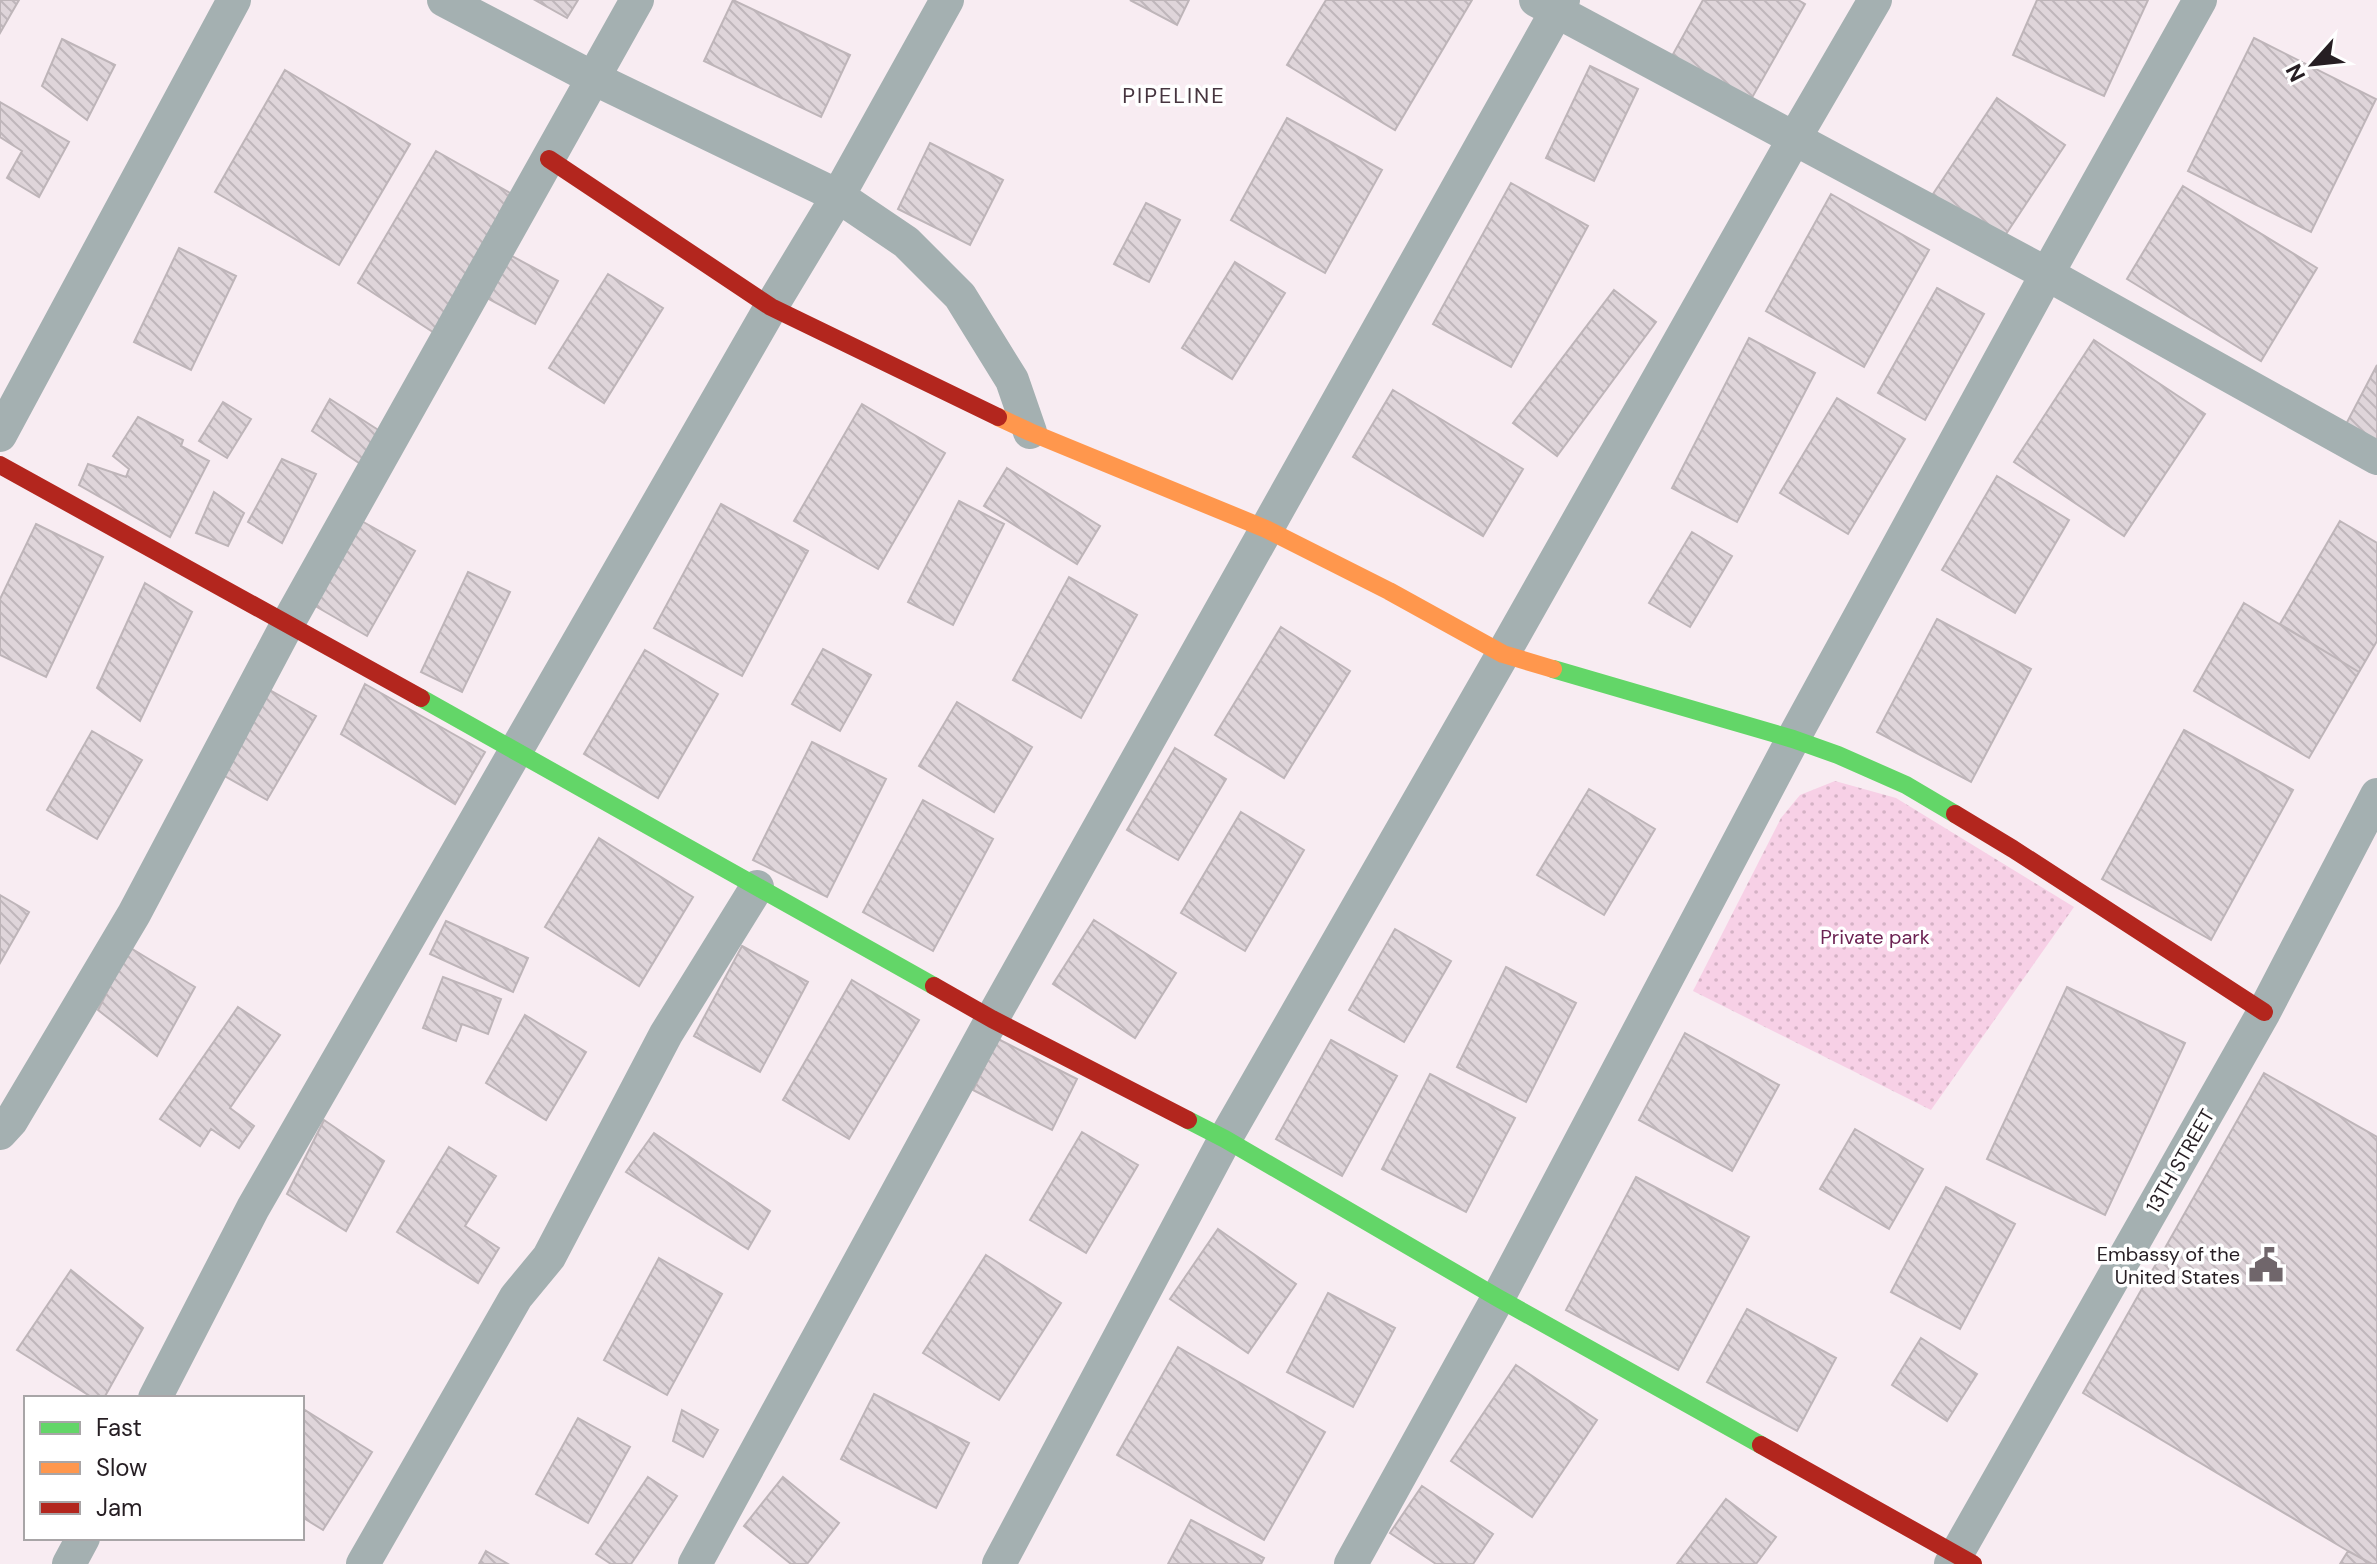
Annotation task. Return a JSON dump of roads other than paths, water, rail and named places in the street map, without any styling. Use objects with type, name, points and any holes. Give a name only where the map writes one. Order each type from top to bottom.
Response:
[{"type":"street","points":[[0,435],[234,0]]},
{"type":"street","points":[[444,0],[593,78],[838,196],[906,242],[960,296],[1012,380],[1030,432]]},
{"type":"street","points":[[0,1133],[11,1121],[134,914],[288,623],[637,0]]},
{"type":"street","points":[[156,1396],[253,1208],[771,307],[838,196],[947,0]]},
{"type":"street","points":[[999,1564],[1225,1139],[1875,0]]},
{"type":"street","points":[[1351,1564],[1498,1298],[1793,739],[2200,0]]},
{"type":"street","points":[[695,1564],[1552,4],[2377,458]]},
{"type":"street","points":[[549,159],[771,307],[1030,432],[1266,529],[1389,591],[1503,654],[1793,739],[1906,785],[2013,849],[2264,1012]]},
{"type":"street","points":[[0,465],[288,623],[992,1019],[1225,1139],[1960,1561]]},
{"type":"street","name":"13TH STREET","points":[[1960,1561],[2264,1012],[2377,795]]},
{"type":"street","points":[[363,1564],[516,1297],[549,1257],[666,1034],[757,887]]},
{"type":"street","points":[[69,1564],[82,1540]]},
{"type":"place","name":"Embassy of the United States","points":[[2266,1265]]},
{"type":"district","name":"PIPELINE","points":[[1174,95]]},
{"type":"park label","name":"Private park","points":[[1875,937]]}]
